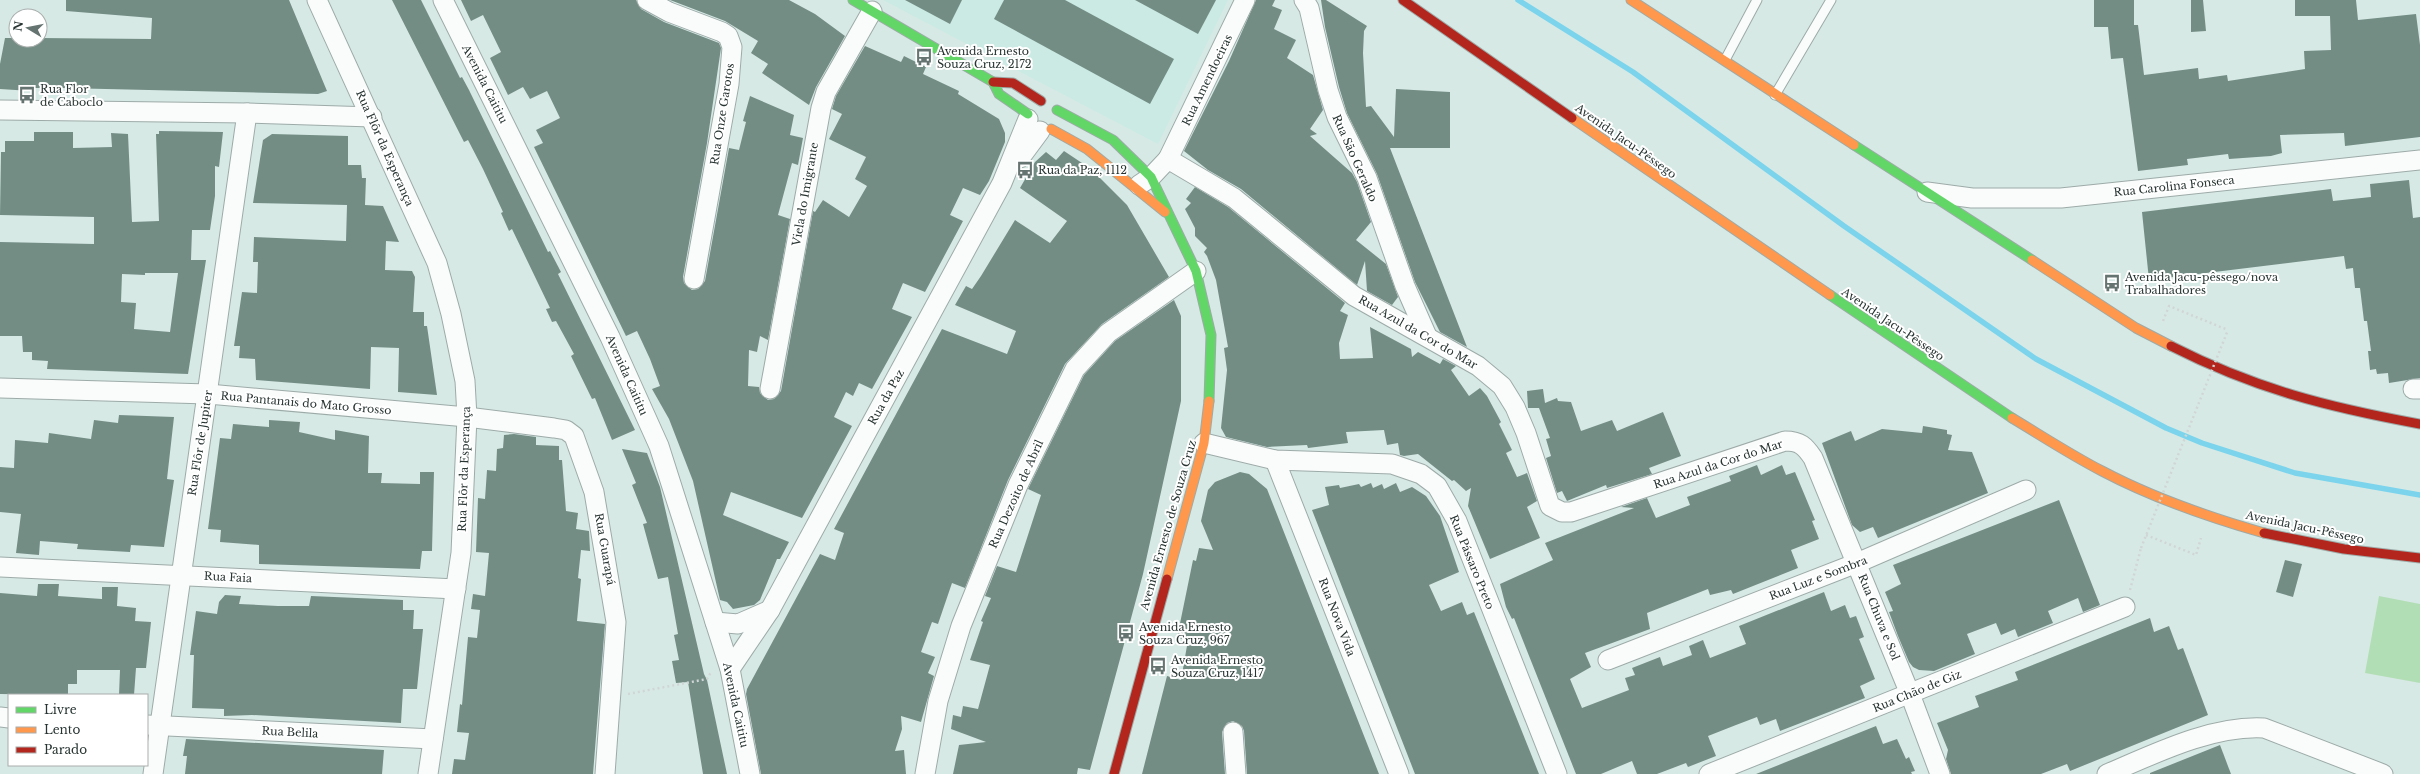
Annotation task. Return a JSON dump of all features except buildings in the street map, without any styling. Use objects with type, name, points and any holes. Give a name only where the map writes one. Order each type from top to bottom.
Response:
[{"type":"main road","name":"Avenida Ernesto de Souza Cruz","points":[[853,0],[993,82],[999,94],[1037,123],[1087,149],[1167,214]]},
{"type":"main road","name":"Avenida Jacu-Pêssego","points":[[1403,0],[1666,183],[1991,404],[2102,470],[2154,495],[2207,516],[2267,534],[2344,549],[2420,558]]},
{"type":"main road","points":[[1631,0],[1724,62],[2136,328],[2195,359],[2271,390],[2358,413],[2420,424]]},
{"type":"main road","name":"Avenida Ernesto de Souza Cruz","points":[[993,82],[1002,79],[1009,81],[1041,101]]},
{"type":"main road","points":[[1041,101],[1050,103],[1057,110],[1056,124],[1037,123],[1030,108],[1041,101]]},
{"type":"main road","name":"Avenida Ernesto de Souza Cruz","points":[[1057,110],[1092,127],[1113,140],[1151,177],[1167,214],[1196,271],[1210,335],[1211,383],[1204,442],[1114,774]]},
{"type":"street","name":"Rua Flôr da Esperança","points":[[317,0],[372,117],[437,263],[451,314],[465,381],[468,417],[461,553],[428,774]]},
{"type":"street","name":"Avenida Caititu","points":[[443,0],[610,337],[659,446],[722,648],[730,669],[750,774]]},
{"type":"street","name":"Rua Onze Garotos","points":[[647,0],[669,12],[722,32],[728,36],[732,47],[729,84],[694,280]]},
{"type":"street","name":"Rua Amendoeiras","points":[[1168,159],[1245,0]]},
{"type":"street","name":"Rua São Geraldo","points":[[1304,0],[1309,8],[1328,90],[1337,117],[1367,178],[1405,286],[1427,336]]},
{"type":"street","name":"Viela do Imigrante","points":[[770,389],[821,108],[826,92],[872,11]]},
{"type":"street","points":[[0,110],[247,113],[372,117]]},
{"type":"street","name":"Rua Flôr de Jupiter","points":[[153,774],[153,725],[181,575],[247,113]]},
{"type":"street","name":"Rua da Paz","points":[[730,669],[770,610],[1002,183],[1037,123]]},
{"type":"street","points":[[1135,188],[1151,177],[1168,159]]},
{"type":"street","name":"Rua Azul da Cor do Mar","points":[[1168,159],[1204,178],[1234,198],[1354,296],[1478,366],[1502,386],[1515,407],[1526,434],[1550,506],[1562,512],[1571,512],[1785,441],[1800,443]]},
{"type":"street","name":"Rua Carolina Fonseca","points":[[1927,192],[1972,198],[2061,198],[2420,160]]},
{"type":"street","name":"Rua Dezoito de Abril","points":[[925,774],[938,701],[961,626],[1018,485],[1075,369],[1108,333],[1196,271]]},
{"type":"street","name":"Rua Pantanais do Mato Grosso","points":[[0,388],[208,394],[468,417]]},
{"type":"street","name":"Rua Guarapá","points":[[468,417],[566,430],[574,436],[594,492],[615,612],[612,696],[605,774]]},
{"type":"street","name":"Rua Pássaro Preto","points":[[1204,442],[1275,460],[1392,464],[1421,474],[1437,486],[1457,521],[1557,774]]},
{"type":"street","name":"Rua Chuva e Sol","points":[[1800,443],[1813,458],[1910,694],[1940,774]]},
{"type":"street","name":"Rua Nova Vida","points":[[1275,460],[1398,774]]},
{"type":"street","name":"Rua Luz e Sombra","points":[[1608,660],[1857,563],[2026,490]]},
{"type":"street","name":"Rua Faia","points":[[0,567],[456,589]]},
{"type":"street","name":"Rua Chão de Giz","points":[[1708,774],[2125,607]]},
{"type":"street","points":[[715,622],[738,624],[770,610]]},
{"type":"street","name":"Rua Belila","points":[[153,725],[433,739]]},
{"type":"street","points":[[2107,774],[2206,735],[2247,727],[2264,728],[2383,774]]},
{"type":"street","points":[[1233,732],[1236,774]]},
{"type":"lane","points":[[1724,62],[1757,0]]},
{"type":"lane","points":[[1775,95],[1831,0]]},
{"type":"path","points":[[2125,607],[2141,548],[2228,330],[2169,306]]},
{"type":"path","points":[[2146,535],[2196,555],[2201,538]]},
{"type":"path","points":[[612,696],[707,679],[722,648]]},
{"type":"shaded area","points":[[883,0],[1228,0],[1158,144]]},
{"type":"green space","points":[[2379,596],[2420,604],[2420,683],[2365,673]]},
{"type":"waterway","points":[[1518,0],[1633,72],[1844,226],[2036,359],[2166,428],[2202,443],[2295,473],[2420,495]]},
{"type":"traffic: fast","points":[[853,0],[993,82],[999,94],[1028,114]]},
{"type":"traffic: fast","points":[[1057,110],[1113,140],[1151,177],[1196,271],[1211,335],[1209,401]]},
{"type":"traffic: fast","points":[[1854,145],[2032,260]]},
{"type":"traffic: fast","points":[[1830,295],[2012,418]]},
{"type":"traffic: slow","points":[[1631,0],[1854,145]]},
{"type":"traffic: slow","points":[[1572,118],[1830,295]]},
{"type":"traffic: slow","points":[[1051,129],[1087,149],[1165,212]]},
{"type":"traffic: slow","points":[[2032,260],[2136,328],[2171,346]]},
{"type":"traffic: slow","points":[[1167,579],[1204,443],[1209,401]]},
{"type":"traffic: slow","points":[[2012,418],[2090,465],[2121,481],[2202,513],[2264,533]]},
{"type":"traffic: jam","points":[[1403,0],[1572,118]]},
{"type":"traffic: jam","points":[[993,82],[1013,83],[1041,101]]},
{"type":"traffic: jam","points":[[2171,346],[2233,374],[2292,395],[2354,411],[2420,424]]},
{"type":"traffic: jam","points":[[2264,533],[2344,549],[2420,558]]},
{"type":"traffic: jam","points":[[1114,774],[1167,579]]},
{"type":"place","name":"Avenida Ernesto Souza Cruz, 2172","points":[[924,57]]},
{"type":"place","name":"Rua Flor de Caboclo","points":[[27,95]]},
{"type":"place","name":"Rua da Paz, 1112","points":[[1025,170]]},
{"type":"place","name":"Avenida Jacu-pêssego/nova Trabalhadores","points":[[2112,283]]},
{"type":"place","name":"Avenida Ernesto Souza Cruz, 967","points":[[1126,633]]},
{"type":"place","name":"Avenida Ernesto Souza Cruz, 1417","points":[[1158,666]]}]
